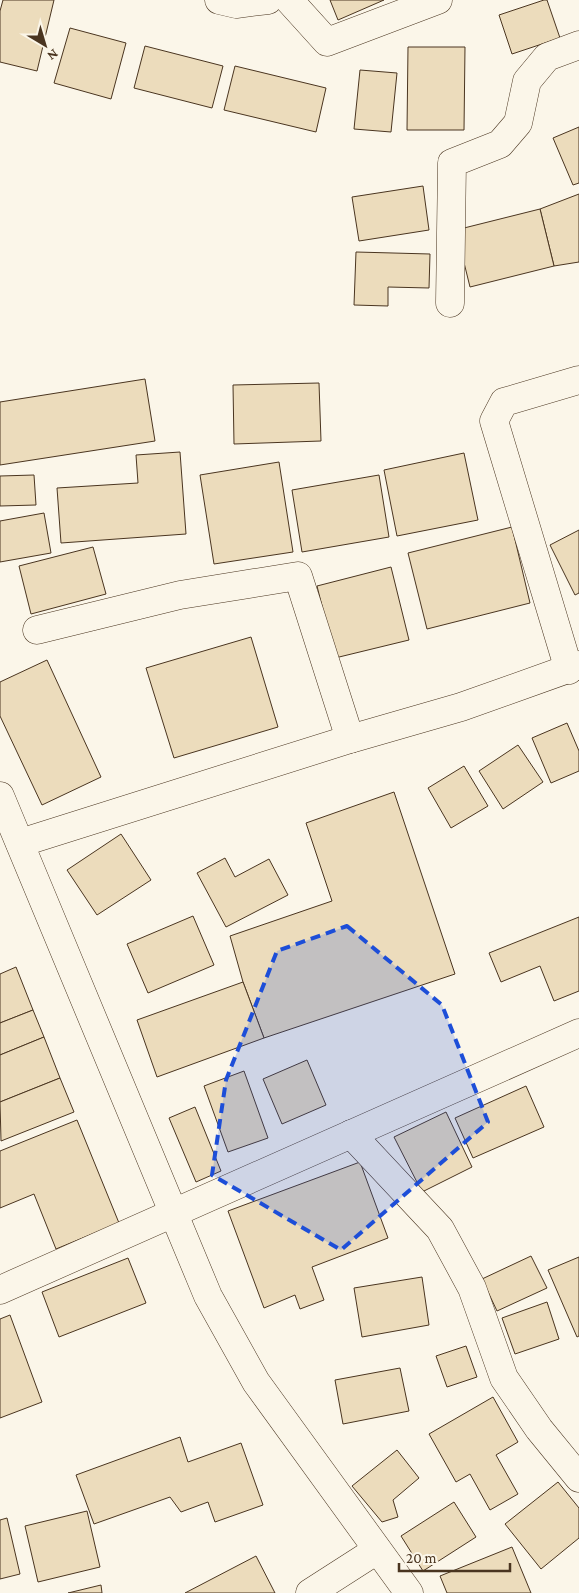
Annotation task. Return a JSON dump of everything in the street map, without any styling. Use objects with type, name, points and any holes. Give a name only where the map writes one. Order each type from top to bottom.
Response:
[{"type":"street","points":[[219,0],[236,4],[268,0]]},
{"type":"street","points":[[289,0],[327,42],[438,0]]},
{"type":"street","points":[[450,303],[452,163],[500,144],[518,124],[527,81],[547,57],[579,45]]},
{"type":"street","points":[[20,843],[350,739],[461,707],[574,667],[494,421],[504,402],[579,380]]},
{"type":"street","points":[[37,630],[180,595],[298,576],[350,739]]},
{"type":"street","points":[[0,796],[208,1296],[256,1382],[409,1593]]},
{"type":"street","points":[[0,1290],[579,1033]]},
{"type":"street","points":[[350,1134],[440,1230],[472,1288],[504,1378],[539,1429],[579,1478]]},
{"type":"street","points":[[310,1593],[377,1550]]},
{"type":"highlighted area","points":[[347,926],[442,1005],[488,1122],[341,1250],[212,1175],[226,1080],[277,951]]},
{"type":"building","points":[[3,0],[54,0],[37,71],[0,62],[0,11]]},
{"type":"building","points":[[330,0],[384,0],[338,20]]},
{"type":"building","points":[[547,0],[560,38],[512,54],[499,15]]},
{"type":"building","points":[[70,28],[126,43],[111,99],[54,83]]},
{"type":"building","points":[[145,46],[223,66],[212,108],[134,88]]},
{"type":"building","points":[[408,47],[465,47],[464,130],[407,130]]},
{"type":"building","points":[[235,66],[326,88],[316,132],[224,110]]},
{"type":"building","points":[[360,70],[397,73],[391,132],[354,129]]},
{"type":"building","points":[[579,127],[579,183],[573,185],[553,138]]},
{"type":"building","points":[[423,186],[429,230],[359,241],[352,197]]},
{"type":"building","points":[[579,194],[579,262],[554,266],[540,209]]},
{"type":"building","points":[[540,209],[554,266],[470,287],[456,230]]},
{"type":"building","points":[[356,252],[430,254],[429,288],[388,287],[388,306],[354,305]]},
{"type":"building","points":[[145,379],[155,441],[0,465],[0,402]]},
{"type":"building","points":[[319,383],[321,441],[234,444],[233,385]]},
{"type":"building","points":[[180,452],[186,534],[61,543],[57,488],[138,483],[136,455]]},
{"type":"building","points":[[464,453],[478,520],[397,536],[384,470]]},
{"type":"building","points":[[279,462],[293,552],[214,564],[200,475]]},
{"type":"building","points":[[34,475],[36,505],[0,506],[0,476]]},
{"type":"building","points":[[379,475],[389,537],[302,552],[292,490]]},
{"type":"building","points":[[44,513],[51,553],[0,562],[0,521]]},
{"type":"building","points":[[512,527],[530,603],[427,629],[408,553]]},
{"type":"building","points":[[579,530],[579,593],[575,595],[550,545]]},
{"type":"building","points":[[93,547],[106,594],[31,614],[19,566]]},
{"type":"building","points":[[391,567],[409,640],[335,658],[317,586]]},
{"type":"building","points":[[251,637],[278,727],[174,758],[146,668]]},
{"type":"building","points":[[47,660],[101,777],[42,805],[0,716],[0,682]]},
{"type":"building","points":[[567,723],[579,751],[579,771],[551,783],[532,738]]},
{"type":"building","points":[[518,745],[543,782],[503,809],[479,771]]},
{"type":"building","points":[[464,766],[488,806],[451,828],[428,788]]},
{"type":"building","points":[[394,792],[455,974],[264,1038],[243,982],[230,936],[332,901],[306,823]]},
{"type":"building","points":[[121,834],[151,880],[97,915],[67,870]]},
{"type":"building","points":[[225,858],[235,877],[269,859],[288,895],[226,927],[197,873]]},
{"type":"building","points":[[193,916],[214,965],[148,993],[127,944]]},
{"type":"building","points":[[579,917],[579,991],[554,1001],[540,966],[501,982],[489,953]]},
{"type":"building","points":[[16,967],[33,1010],[0,1023],[0,974]]},
{"type":"building","points":[[243,982],[264,1038],[157,1077],[137,1020]]},
{"type":"building","points":[[33,1010],[44,1037],[0,1055],[0,1023]]},
{"type":"building","points":[[44,1037],[60,1078],[0,1102],[0,1055]]},
{"type":"building","points":[[307,1060],[326,1105],[282,1124],[263,1079]]},
{"type":"building","points":[[244,1071],[268,1138],[228,1152],[204,1086]]},
{"type":"building","points":[[60,1078],[74,1112],[1,1141],[0,1102]]},
{"type":"building","points":[[526,1086],[544,1127],[473,1158],[455,1118]]},
{"type":"building","points":[[195,1107],[221,1171],[196,1182],[169,1118]]},
{"type":"building","points":[[446,1112],[472,1167],[422,1192],[394,1137]]},
{"type":"building","points":[[77,1120],[119,1223],[56,1249],[34,1194],[0,1208],[0,1151]]},
{"type":"building","points":[[360,1162],[388,1238],[312,1267],[324,1300],[300,1309],[295,1295],[264,1308],[228,1211]]},
{"type":"building","points":[[531,1256],[547,1288],[497,1311],[482,1279]]},
{"type":"building","points":[[579,1257],[579,1336],[577,1337],[548,1270]]},
{"type":"building","points":[[128,1258],[146,1303],[59,1337],[42,1292]]},
{"type":"building","points":[[422,1277],[429,1325],[362,1337],[354,1288]]},
{"type":"building","points":[[547,1302],[559,1339],[515,1354],[502,1318]]},
{"type":"building","points":[[10,1315],[42,1402],[0,1418],[0,1319]]},
{"type":"building","points":[[466,1346],[477,1377],[447,1387],[436,1356]]},
{"type":"building","points":[[400,1368],[409,1411],[343,1424],[335,1380]]},
{"type":"building","points":[[493,1397],[518,1442],[496,1455],[518,1494],[490,1510],[470,1474],[456,1482],[429,1434]]},
{"type":"building","points":[[180,1437],[188,1462],[241,1443],[263,1505],[215,1522],[208,1502],[181,1512],[170,1497],[94,1524],[76,1475]]},
{"type":"building","points":[[397,1450],[419,1478],[393,1500],[398,1517],[382,1522],[352,1486]]},
{"type":"building","points":[[558,1482],[579,1508],[579,1538],[541,1569],[505,1524]]},
{"type":"building","points":[[454,1502],[476,1537],[423,1571],[401,1536]]},
{"type":"building","points":[[87,1511],[100,1567],[38,1582],[25,1526]]},
{"type":"building","points":[[7,1518],[20,1574],[0,1579],[0,1520]]},
{"type":"building","points":[[512,1547],[531,1593],[447,1593],[440,1576]]},
{"type":"building","points":[[256,1556],[275,1593],[185,1593]]},
{"type":"building","points":[[101,1585],[102,1593],[68,1593]]}]
